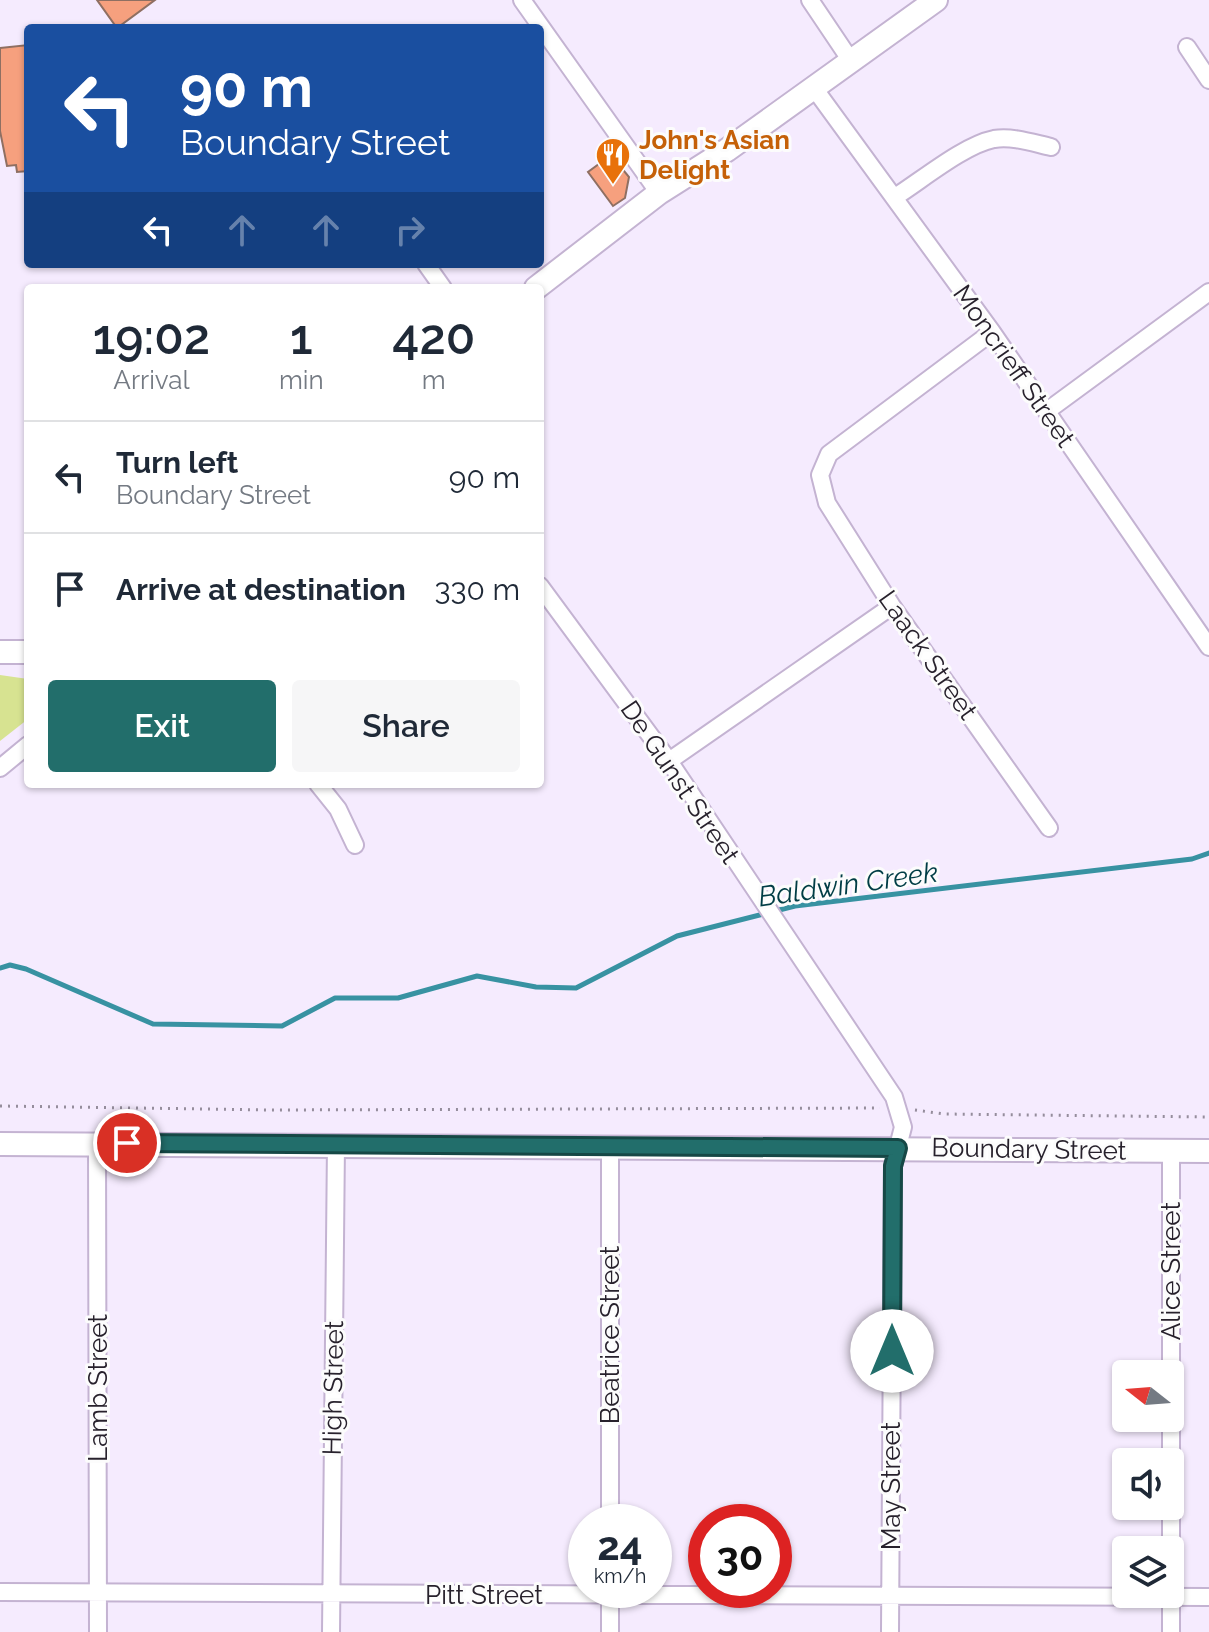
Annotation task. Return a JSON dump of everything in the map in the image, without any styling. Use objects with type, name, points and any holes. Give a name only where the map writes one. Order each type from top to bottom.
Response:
[{"type":"street","points":[[522,0],[539,24]]},
{"type":"street","points":[[810,0],[851,61]]},
{"type":"street","points":[[541,284],[659,193],[814,88],[936,0]]},
{"type":"street","points":[[544,31],[659,193]]},
{"type":"street","points":[[1187,47],[1209,80]]},
{"type":"street","name":"Moncrieff Street","points":[[814,88],[992,332],[1209,647]]},
{"type":"street","points":[[895,197],[973,148],[994,139],[1016,139],[1051,147]]},
{"type":"street","points":[[1047,411],[1209,292]]},
{"type":"street","name":"Laack Street","points":[[992,332],[829,454],[820,475],[827,503],[892,606],[1049,828]]},
{"type":"street","name":"De Gunst Street","points":[[544,591],[669,761],[780,932],[894,1097],[903,1116],[898,1148]]},
{"type":"street","points":[[669,761],[892,606]]},
{"type":"street","points":[[0,652],[24,652]]},
{"type":"street","points":[[0,768],[24,748]]},
{"type":"street","points":[[321,788],[338,809],[355,845]]},
{"type":"street","name":"Boundary Street","points":[[0,1137],[32,1143]]},
{"type":"street","name":"Lamb Street","points":[[97,1143],[98,1632]]},
{"type":"street","name":"Boundary Street","points":[[0,1144],[1209,1151]]},
{"type":"street","name":"High Street","points":[[331,1632],[336,1144]]},
{"type":"street","name":"Beatrice Street","points":[[610,1148],[610,1504]]},
{"type":"street","name":"May Street","points":[[890,1632],[893,1166],[898,1148]]},
{"type":"street","name":"Alice Street","points":[[1171,1151],[1171,1536]]},
{"type":"street","name":"Pitt Street","points":[[0,1592],[568,1592]]},
{"type":"street","name":"Pitt Street","points":[[672,1593],[1112,1597]]},
{"type":"street","name":"Pitt Street","points":[[1184,1597],[1209,1597]]},
{"type":"street","points":[[610,1608],[610,1632]]},
{"type":"street","name":"Alice Street","points":[[1171,1608],[1171,1632]]},
{"type":"path","points":[[0,1106],[885,1108]]},
{"type":"path","points":[[900,1109],[944,1114],[1209,1117]]},
{"type":"green space","points":[[0,675],[24,678],[24,722],[0,741]]},
{"type":"building","points":[[97,0],[155,0],[122,24],[114,24]]},
{"type":"building","points":[[24,45],[24,171],[17,172],[16,165],[7,166],[0,131],[0,48]]},
{"type":"building","name":"John's Asian Delight","points":[[611,155],[629,177],[625,198],[613,206],[588,172]]},
{"type":"waterway","name":"Baldwin Creek","points":[[0,968],[10,965],[26,969],[153,1024],[282,1026],[335,998],[398,998],[477,976],[536,987],[576,988],[677,936],[795,906],[1192,859],[1209,853]]},
{"type":"place","name":"John's Asian Delight","points":[[613,186]]},
{"type":"route","points":[[127,1143],[898,1148],[893,1166],[892,1351]]}]
